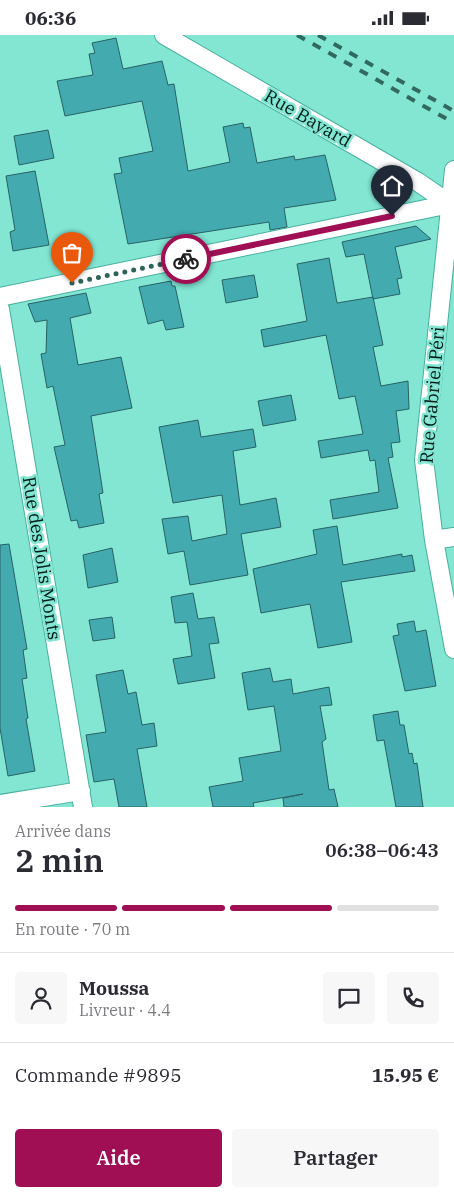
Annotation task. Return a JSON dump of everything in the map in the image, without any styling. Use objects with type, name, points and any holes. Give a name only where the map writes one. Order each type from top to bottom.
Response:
[{"type":"street","name":"Rue Bayard","points":[[164,35],[418,182],[450,204]]},
{"type":"street","name":"Rue Gabriel Péri","points":[[453,175],[424,460],[434,540],[454,649]]},
{"type":"street","points":[[0,297],[450,204]]},
{"type":"street","name":"Rue des Jolis Monts","points":[[0,309],[82,799]]},
{"type":"street","points":[[434,540],[454,537]]},
{"type":"street","points":[[0,804],[82,799]]},
{"type":"building","points":[[116,38],[123,69],[162,61],[168,85],[174,84],[188,171],[230,162],[223,127],[243,123],[244,128],[250,127],[257,163],[294,156],[295,160],[325,155],[336,200],[284,208],[287,227],[270,230],[269,222],[128,244],[114,174],[122,173],[119,158],[153,151],[142,101],[65,116],[57,81],[93,75],[89,54],[95,53],[92,43]]},
{"type":"building","points":[[48,130],[54,158],[19,165],[14,136]]},
{"type":"building","points":[[35,171],[49,245],[13,251],[10,232],[15,230],[6,176]]},
{"type":"building","points":[[416,226],[431,239],[395,247],[402,278],[397,279],[400,294],[373,299],[364,254],[346,257],[342,242]]},
{"type":"building","points":[[329,258],[337,303],[373,297],[383,345],[373,347],[381,386],[408,381],[409,409],[396,411],[400,442],[391,443],[393,457],[388,458],[398,508],[333,519],[330,500],[379,492],[375,460],[370,461],[368,450],[321,458],[318,441],[363,434],[355,396],[339,399],[326,335],[264,347],[261,330],[307,321],[297,264]]},
{"type":"building","points":[[254,275],[258,297],[226,303],[222,280]]},
{"type":"building","points":[[171,281],[172,286],[175,286],[184,327],[166,330],[163,320],[148,324],[139,287]]},
{"type":"building","points":[[86,293],[91,313],[70,318],[78,365],[121,357],[132,408],[91,416],[103,493],[99,494],[104,523],[79,528],[77,520],[71,521],[54,447],[65,445],[53,386],[47,388],[41,354],[46,353],[47,320],[35,322],[28,304]]},
{"type":"building","points":[[291,395],[296,420],[263,426],[258,401]]},
{"type":"building","points":[[198,420],[201,437],[253,429],[256,447],[233,451],[240,505],[276,498],[281,527],[241,534],[248,575],[190,585],[184,551],[168,554],[162,519],[188,516],[192,541],[227,534],[222,495],[173,503],[159,427]]},
{"type":"building","points":[[337,526],[343,565],[402,554],[402,557],[412,555],[415,571],[341,582],[352,642],[318,648],[310,604],[261,613],[253,569],[317,554],[313,530]]},
{"type":"building","points":[[9,544],[27,649],[23,650],[27,678],[22,679],[28,718],[26,719],[35,771],[8,776],[0,728],[0,545]]},
{"type":"building","points":[[112,548],[118,582],[88,588],[83,555]]},
{"type":"building","points":[[193,593],[198,619],[214,617],[219,643],[209,644],[215,678],[178,684],[173,659],[192,656],[187,622],[175,623],[171,597]]},
{"type":"building","points":[[112,617],[115,638],[93,641],[89,620]]},
{"type":"building","points":[[414,621],[416,632],[426,630],[436,686],[405,691],[393,636],[399,635],[397,624]]},
{"type":"building","points":[[270,668],[273,682],[291,679],[293,694],[329,687],[332,705],[320,706],[326,739],[322,742],[329,790],[334,789],[338,807],[284,807],[283,798],[303,794],[253,803],[254,807],[213,807],[209,787],[243,781],[239,758],[281,751],[274,706],[248,710],[242,673]]},
{"type":"building","points":[[123,670],[128,694],[136,692],[142,725],[154,723],[157,746],[137,749],[147,807],[119,807],[114,779],[94,782],[86,735],[106,732],[96,675]]},
{"type":"building","points":[[398,711],[400,725],[404,725],[409,754],[412,753],[414,764],[417,763],[423,807],[396,807],[384,740],[377,741],[373,715]]},
{"type":"railway","points":[[297,35],[454,123]]},
{"type":"railway","points":[[318,35],[454,111]]},
{"type":"way so far","points":[[72,283],[186,259]]},
{"type":"route","points":[[186,259],[392,216]]}]
